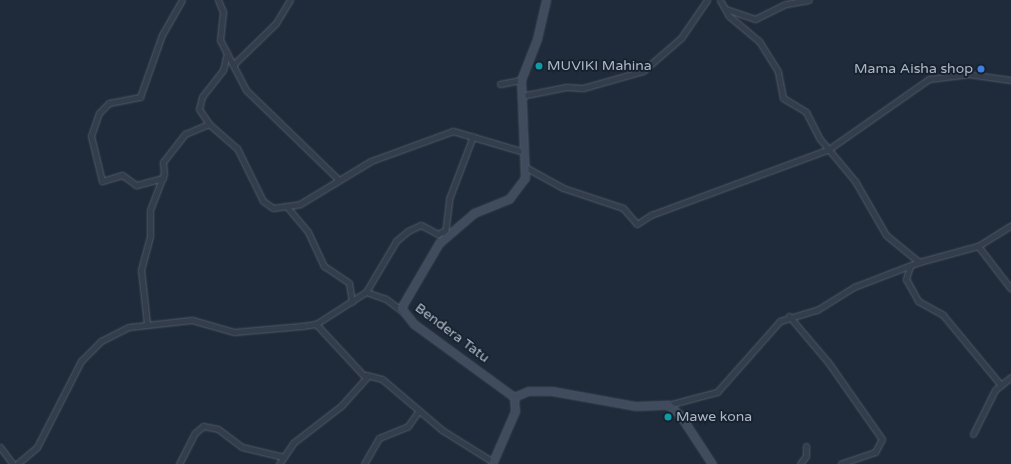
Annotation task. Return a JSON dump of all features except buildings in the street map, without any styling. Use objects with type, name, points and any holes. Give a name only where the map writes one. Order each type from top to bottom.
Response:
[{"type":"main road","name":"Bendera Tatu","points":[[514,397],[414,324],[402,310],[425,262],[445,233],[474,213],[509,199],[524,178],[525,168],[521,80],[537,39],[546,0]]},
{"type":"main road","points":[[493,463],[515,411],[514,397],[528,392],[552,391],[624,405],[668,405],[680,415],[712,464]]},
{"type":"street","points":[[163,178],[136,185],[122,175],[102,181],[91,136],[100,113],[109,103],[140,97],[162,35],[182,0]]},
{"type":"street","points":[[218,0],[223,12],[220,40],[246,90],[339,180]]},
{"type":"street","points":[[233,65],[276,23],[290,0]]},
{"type":"street","points":[[521,96],[566,87],[583,88],[643,71],[681,38],[707,0]]},
{"type":"street","points":[[720,2],[737,15],[755,19],[786,4],[809,0]]},
{"type":"street","points":[[720,2],[759,41],[778,72],[783,98],[806,112],[829,149],[856,181],[886,235],[919,262]]},
{"type":"street","points":[[227,53],[223,70],[199,104],[208,124],[237,148],[263,201],[273,208],[288,208],[310,199],[371,160],[446,132],[464,131],[473,136],[524,152]]},
{"type":"street","points":[[525,168],[563,188],[623,208],[637,224],[651,215],[829,149],[929,79],[968,74],[1011,80]]},
{"type":"street","points":[[500,84],[521,80]]},
{"type":"street","points":[[147,324],[141,270],[150,236],[150,210],[163,178],[164,159],[178,141],[191,129],[208,124]]},
{"type":"street","points":[[17,464],[37,447],[81,361],[101,340],[129,327],[192,320],[234,332],[316,324],[366,292],[396,241],[408,231],[421,225],[438,234],[445,233],[449,199],[473,136]]},
{"type":"street","points":[[288,208],[308,232],[324,266],[349,283],[352,302]]},
{"type":"street","points":[[668,405],[716,392],[761,338],[789,316],[817,310],[854,287],[919,262],[978,246],[1011,225]]},
{"type":"street","points":[[978,246],[1011,289]]},
{"type":"street","points":[[910,266],[906,279],[918,300],[943,315],[1000,384]]},
{"type":"street","points":[[366,292],[386,299],[402,310]]},
{"type":"street","points":[[789,316],[828,362],[882,438],[875,452],[841,464]]},
{"type":"street","points":[[316,324],[366,375],[382,379],[442,430],[493,463]]},
{"type":"street","points":[[279,464],[293,443],[360,387],[366,375]]},
{"type":"street","points":[[972,434],[1000,384],[1011,377]]},
{"type":"street","points":[[364,464],[380,438],[408,426],[419,410]]},
{"type":"street","points":[[179,464],[195,433],[209,426],[242,448],[284,457]]},
{"type":"street","points":[[800,464],[806,456],[806,446]]},
{"type":"street","points":[[0,447],[13,464]]},
{"type":"place","name":"MUVIKI Mahina","points":[[539,66]]},
{"type":"place","name":"Mama Aisha shop","points":[[981,69]]},
{"type":"place","name":"Mawe kona","points":[[668,417]]}]
